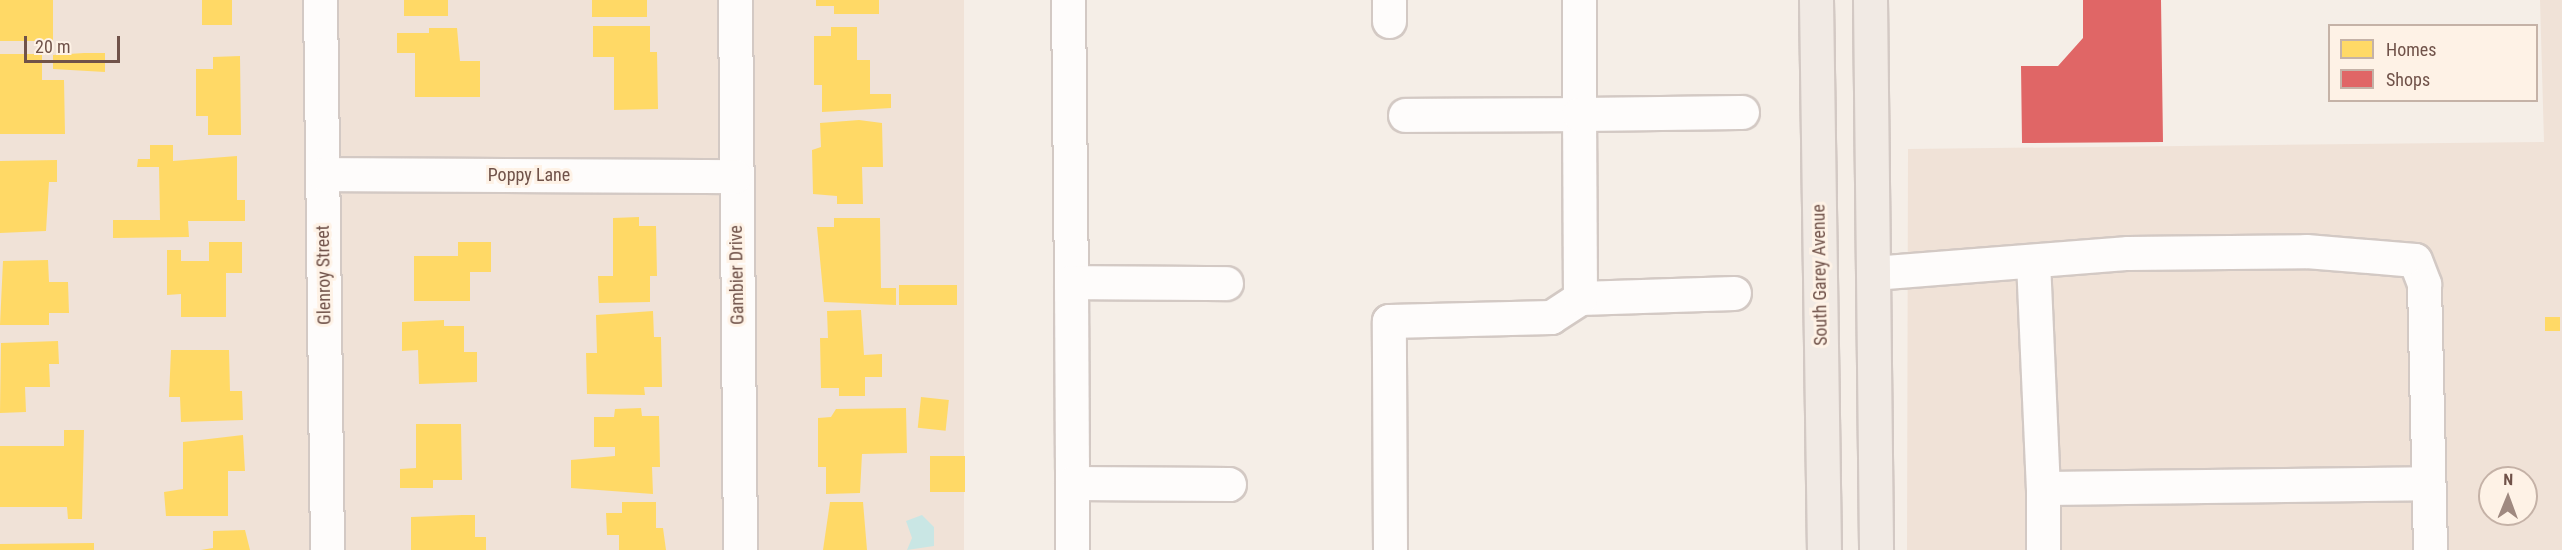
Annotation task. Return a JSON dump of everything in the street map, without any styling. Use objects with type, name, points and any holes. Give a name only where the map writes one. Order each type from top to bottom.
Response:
[{"type":"main road","name":"South Garey Avenue","points":[[1816,0],[1824,550]]},
{"type":"main road","points":[[1870,0],[1876,550]]},
{"type":"street","name":"Glenroy Street","points":[[320,0],[327,550]]},
{"type":"street","name":"Gambier Drive","points":[[735,0],[740,550]]},
{"type":"street","points":[[1068,0],[1072,550]]},
{"type":"street","points":[[1579,0],[1580,298]]},
{"type":"street","points":[[1405,115],[1742,112]]},
{"type":"street","name":"Poppy Lane","points":[[323,174],[735,176]]},
{"type":"street","points":[[1873,273],[2128,254],[2306,251],[2415,260],[2424,284],[2430,550]]},
{"type":"street","points":[[2033,261],[2043,488],[2043,550]]},
{"type":"street","points":[[1071,282],[1226,283]]},
{"type":"street","points":[[1390,550],[1389,321],[1551,317],[1580,298],[1734,293]]},
{"type":"street","points":[[1071,483],[1228,484]]},
{"type":"street","points":[[2043,488],[2428,483]]},
{"type":"shaded area","points":[[0,0],[964,0],[964,550],[0,550]]},
{"type":"shaded area","points":[[2540,0],[2562,0],[2562,550],[1907,550],[1908,149],[2544,142]]},
{"type":"water","points":[[922,515],[934,527],[934,546],[907,550],[912,538],[906,521]]},
{"type":"building: Homes","points":[[0,0],[53,0],[53,41],[0,41]]},
{"type":"building: Homes","points":[[202,0],[232,0],[232,25],[202,25]]},
{"type":"building: Homes","points":[[404,0],[448,0],[448,16],[404,16]]},
{"type":"building: Homes","points":[[592,0],[647,0],[647,17],[592,17]]},
{"type":"building: Homes","points":[[816,0],[879,0],[879,14],[834,14],[834,6],[816,6]]},
{"type":"building: Homes","points":[[593,26],[650,26],[650,52],[657,52],[658,109],[614,110],[614,57],[593,57]]},
{"type":"building: Homes","points":[[831,27],[857,27],[857,60],[870,60],[870,94],[891,94],[891,108],[822,112],[822,85],[814,85],[814,36],[831,36]]},
{"type":"building: Homes","points":[[429,28],[457,28],[460,61],[480,61],[480,97],[415,97],[415,53],[397,53],[397,33],[429,33]]},
{"type":"building: Homes","points":[[105,53],[105,72],[53,69],[53,55]]},
{"type":"building: Homes","points":[[0,54],[42,54],[42,80],[64,80],[65,134],[0,134]]},
{"type":"building: Homes","points":[[240,56],[241,135],[208,135],[208,116],[196,116],[196,69],[213,69],[213,57]]},
{"type":"building: Homes","points":[[859,120],[882,123],[883,167],[862,167],[863,204],[837,204],[837,196],[813,194],[812,150],[821,147],[820,123]]},
{"type":"building: Homes","points":[[150,145],[173,145],[173,161],[237,156],[237,200],[245,200],[245,221],[188,221],[189,237],[113,238],[113,220],[160,220],[159,167],[137,167],[138,159],[150,159]]},
{"type":"building: Homes","points":[[57,160],[57,182],[49,182],[46,231],[0,233],[0,161]]},
{"type":"building: Homes","points":[[639,217],[639,226],[656,226],[657,276],[650,276],[650,302],[599,303],[598,276],[613,276],[613,218]]},
{"type":"building: Homes","points":[[834,218],[880,218],[881,288],[896,288],[896,305],[824,302],[817,227],[834,227]]},
{"type":"building: Homes","points":[[209,242],[242,242],[242,273],[226,273],[226,317],[181,317],[181,294],[167,295],[167,250],[181,250],[181,261],[209,261]]},
{"type":"building: Homes","points":[[458,242],[491,242],[491,272],[470,272],[470,301],[414,301],[414,256],[458,256]]},
{"type":"building: Homes","points":[[48,260],[49,282],[68,282],[69,313],[49,313],[49,325],[0,325],[3,261]]},
{"type":"building: Homes","points":[[899,285],[957,285],[957,305],[899,305]]},
{"type":"building: Homes","points":[[861,310],[864,355],[882,354],[882,377],[865,377],[865,396],[839,396],[839,388],[821,388],[820,338],[828,338],[827,311]]},
{"type":"building: Homes","points":[[653,311],[654,337],[661,337],[662,387],[644,387],[645,395],[587,394],[586,353],[597,353],[596,315]]},
{"type":"building: Homes","points":[[2545,317],[2560,317],[2560,331],[2545,331]]},
{"type":"building: Homes","points":[[444,320],[444,326],[464,326],[464,352],[477,352],[477,382],[419,384],[418,350],[402,351],[402,322]]},
{"type":"building: Homes","points":[[58,341],[59,364],[49,364],[50,387],[25,387],[26,412],[0,413],[1,343]]},
{"type":"building: Homes","points":[[171,350],[229,350],[230,391],[242,391],[243,420],[181,422],[180,397],[169,397]]},
{"type":"building: Homes","points":[[921,397],[949,400],[946,431],[918,428]]},
{"type":"building: Homes","points":[[641,408],[642,416],[659,416],[660,467],[652,467],[653,494],[571,488],[571,460],[615,456],[615,447],[594,447],[594,417],[614,417],[615,409]]},
{"type":"building: Homes","points":[[906,408],[907,453],[862,454],[860,493],[826,494],[826,467],[818,467],[818,418],[831,417],[836,409]]},
{"type":"building: Homes","points":[[416,424],[461,424],[462,480],[433,480],[433,488],[400,488],[400,469],[416,468]]},
{"type":"building: Homes","points":[[64,430],[84,430],[82,519],[68,519],[67,507],[0,507],[0,446],[64,446]]},
{"type":"building: Homes","points":[[243,435],[245,471],[228,471],[228,516],[166,516],[164,492],[183,489],[183,442]]},
{"type":"building: Homes","points":[[930,456],[965,456],[965,492],[930,492]]},
{"type":"building: Homes","points":[[622,502],[656,502],[656,528],[663,528],[666,550],[619,550],[619,535],[607,535],[606,513],[622,513]]},
{"type":"building: Homes","points":[[830,502],[863,502],[867,550],[823,550]]},
{"type":"building: Homes","points":[[475,515],[475,537],[486,537],[486,550],[411,550],[411,517]]},
{"type":"building: Homes","points":[[245,530],[250,550],[201,550],[213,548],[213,531]]},
{"type":"building: Homes","points":[[94,543],[94,550],[0,550],[0,544]]},
{"type":"building: Shops","points":[[2083,0],[2161,0],[2163,142],[2022,143],[2021,66],[2058,66],[2083,38]]}]
